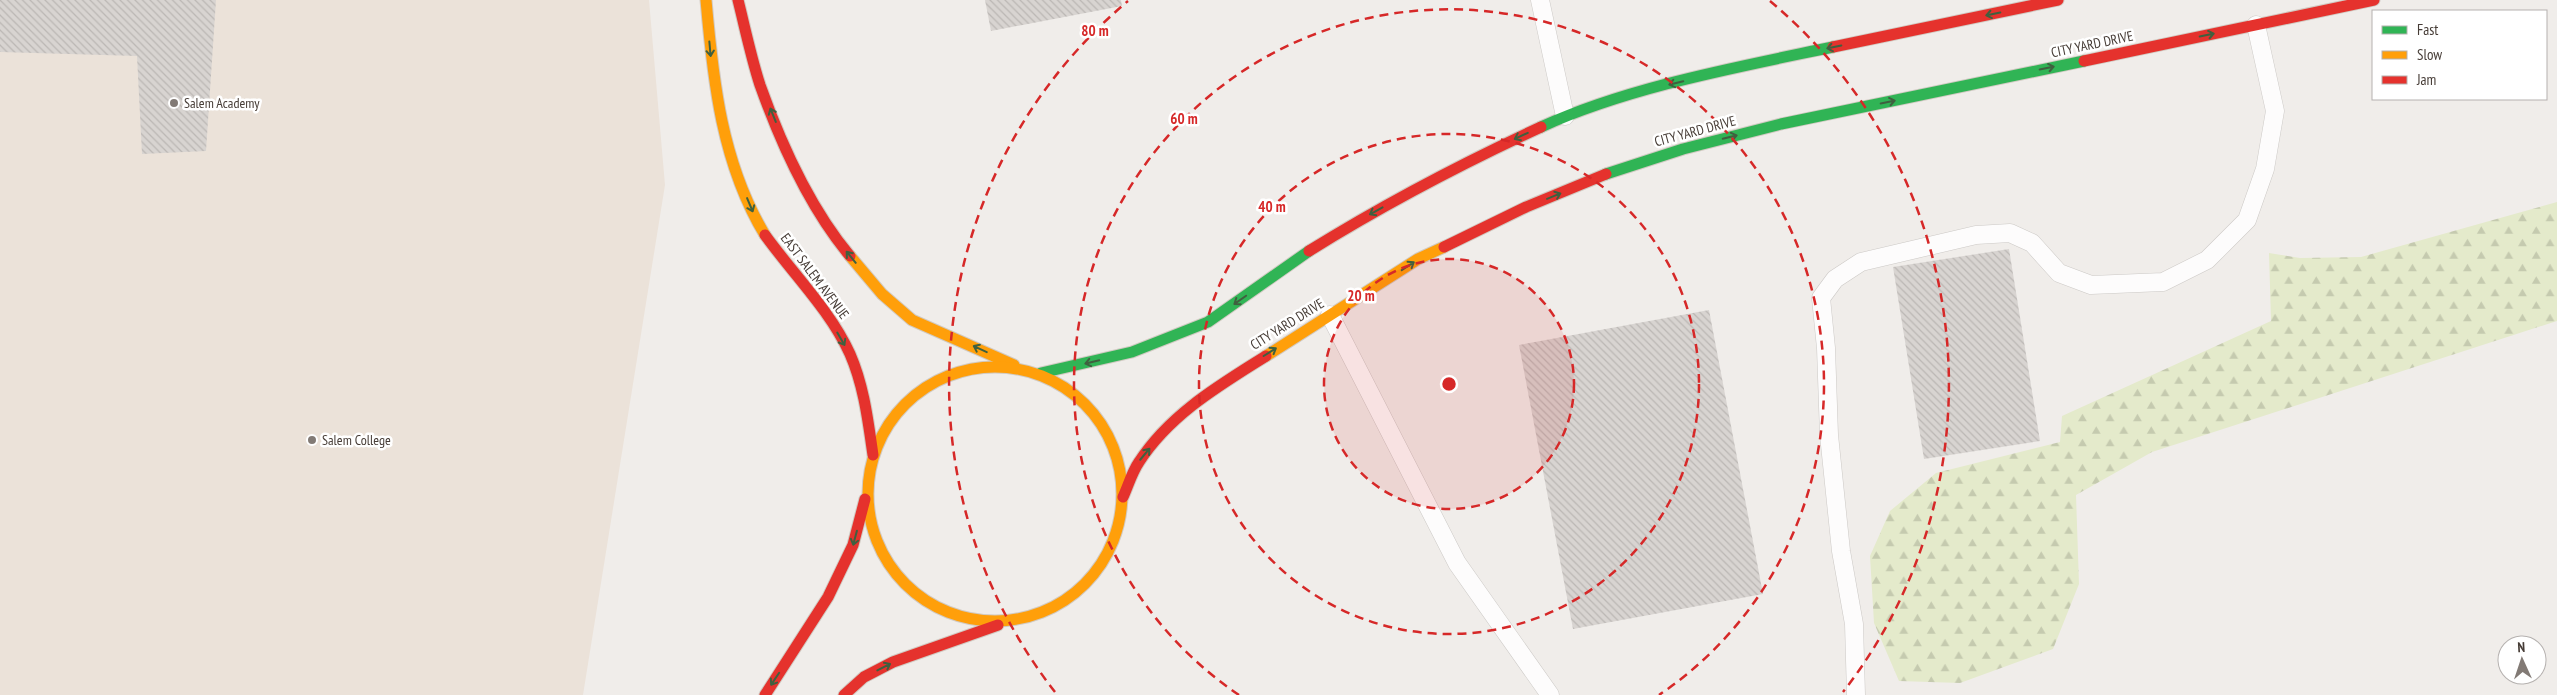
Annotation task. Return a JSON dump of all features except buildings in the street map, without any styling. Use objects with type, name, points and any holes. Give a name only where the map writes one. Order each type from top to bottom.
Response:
[{"type":"main road","name":"EAST SALEM AVENUE","points":[[706,0],[712,65],[724,131],[736,173],[754,216],[775,251],[830,320],[844,343],[864,396],[874,455]]},
{"type":"main road","points":[[738,0],[760,84],[788,152],[818,212],[847,252],[882,294],[912,320],[1025,370]]},
{"type":"main road","points":[[1040,373],[1132,352],[1208,322],[1309,252],[1360,220],[1479,156],[1565,116],[1652,89],[1768,61],[2058,0]]},
{"type":"main road","name":"CITY YARD DRIVE","points":[[1123,497],[1139,462],[1162,434],[1198,398],[1418,259],[1526,208],[1620,169],[1683,149],[1781,124],[2374,0]]},
{"type":"main road","points":[[765,695],[828,597],[853,545],[874,455],[890,421],[916,394],[949,375],[987,367],[1040,373],[1064,387],[1096,416],[1117,455],[1123,497],[1117,533],[1101,566],[1076,592],[1045,611],[1010,621],[893,662],[864,677],[844,695]]},
{"type":"main road","points":[[867,491],[872,526],[886,560],[909,588],[939,608],[973,620],[1010,621]]},
{"type":"lane","points":[[1540,0],[1565,116]]},
{"type":"lane","points":[[1856,695],[1854,624],[1841,551],[1830,444],[1826,348],[1821,298],[1835,280],[1860,262],[1976,234],[2010,234],[2032,243],[2060,273],[2090,285],[2163,282],[2207,260],[2247,220],[2265,169],[2275,111],[2256,25]]},
{"type":"lane","points":[[1330,315],[1458,563],[1550,695]]},
{"type":"shaded area","name":"Salem College","points":[[0,0],[649,0],[665,185],[583,695],[0,695]]},
{"type":"green space","points":[[2557,202],[2557,321],[2152,452],[2076,495],[2079,584],[2053,649],[1960,683],[1899,681],[1874,623],[1870,556],[1890,511],[1936,473],[2060,442],[2062,416],[2271,321],[2269,253],[2300,258],[2361,257]]},
{"type":"traffic: fast","points":[[1541,127],[1610,100],[1647,89],[1833,47]]},
{"type":"traffic: fast","points":[[1606,174],[1683,149],[1781,124],[2084,61]]},
{"type":"traffic: fast","points":[[1041,373],[1132,352],[1208,322],[1309,251]]},
{"type":"traffic: slow","points":[[706,0],[716,91],[729,151],[750,208],[765,235]]},
{"type":"traffic: slow","points":[[1266,356],[1418,259],[1444,247]]},
{"type":"traffic: slow","points":[[850,256],[882,294],[912,320],[1014,365]]},
{"type":"traffic: slow","points":[[995,367],[1020,370],[1044,377],[1055,382],[1085,404],[1107,434],[1112,445],[1119,469],[1122,494],[1119,519],[1112,543],[1107,554],[1085,584],[1055,606],[1044,611],[1020,618],[995,621],[970,618],[946,611],[935,606],[905,584],[883,554],[878,543],[871,519],[868,494],[871,469],[878,445],[883,434],[905,404],[935,382],[946,377],[970,370],[995,367]]},
{"type":"traffic: jam","points":[[738,0],[760,85],[777,130],[809,196],[835,237],[850,256]]},
{"type":"traffic: jam","points":[[1833,47],[2058,0]]},
{"type":"traffic: jam","points":[[2084,61],[2374,0]]},
{"type":"traffic: jam","points":[[1309,251],[1365,217],[1541,127]]},
{"type":"traffic: jam","points":[[1444,247],[1526,207],[1606,174]]},
{"type":"traffic: jam","points":[[765,235],[822,307],[850,354],[862,391],[873,455]]},
{"type":"traffic: jam","points":[[1123,497],[1137,466],[1151,445],[1165,429],[1197,402],[1266,356]]},
{"type":"traffic: jam","points":[[765,695],[828,597],[853,545],[865,499]]},
{"type":"traffic: jam","points":[[844,695],[864,677],[893,662],[998,625]]},
{"type":"place","name":"Salem Academy","points":[[174,103]]},
{"type":"place","name":"Salem College","points":[[312,440]]}]
